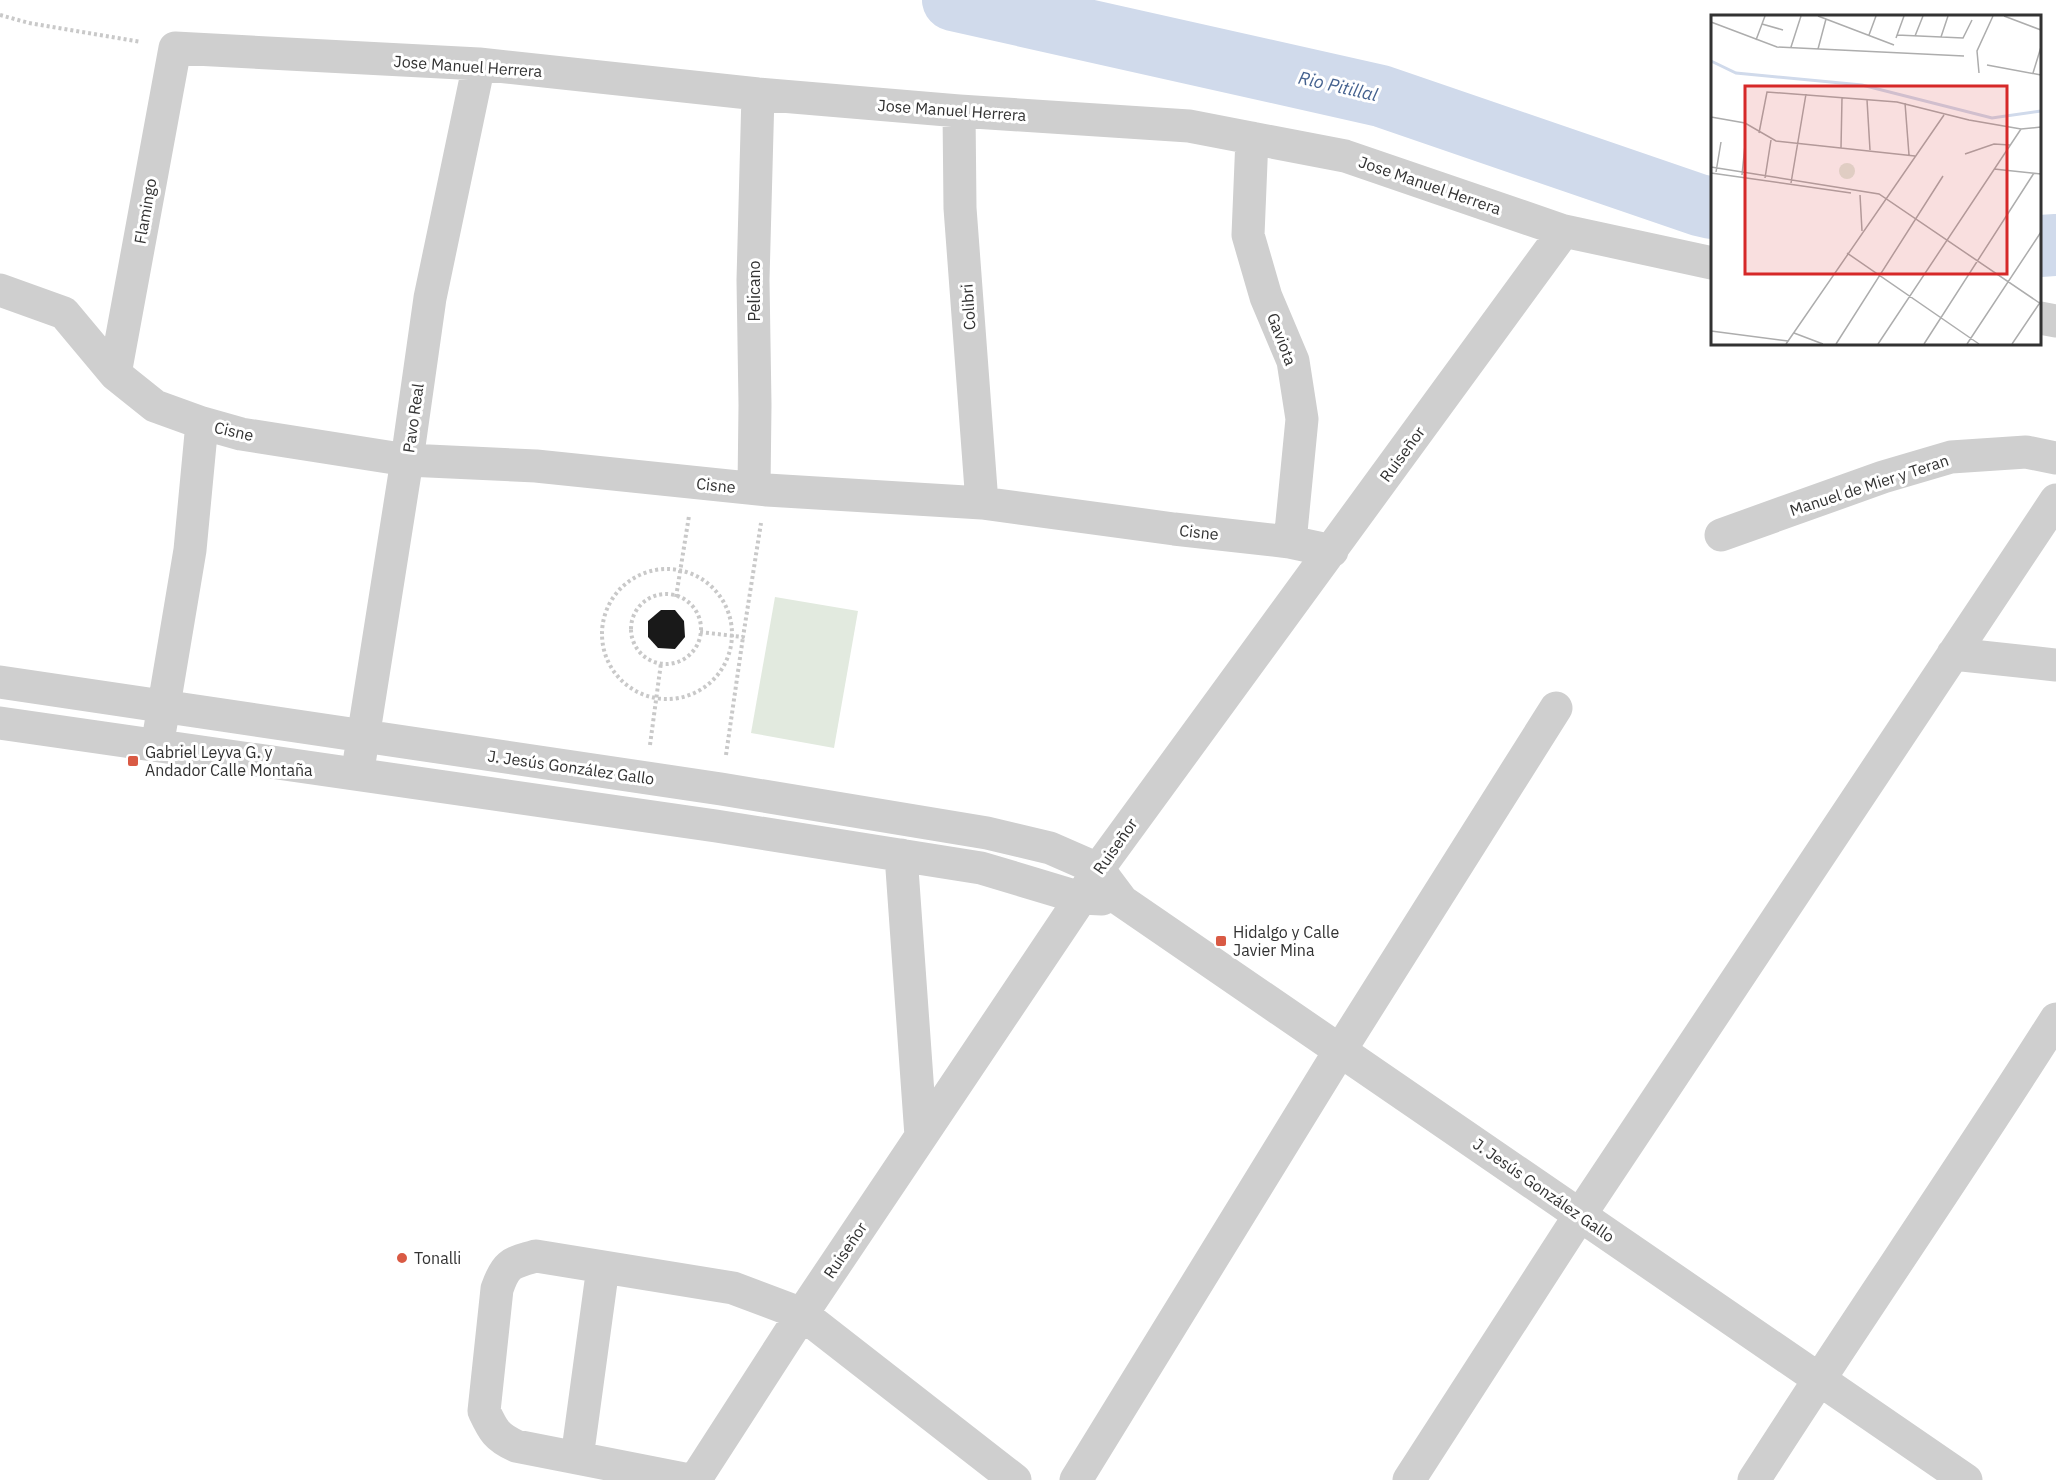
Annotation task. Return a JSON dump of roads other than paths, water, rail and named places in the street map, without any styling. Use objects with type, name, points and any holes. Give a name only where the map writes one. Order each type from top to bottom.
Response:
[{"type":"street","name":"Jose Manuel Herrera","points":[[175,48],[479,64],[758,94],[958,111],[1189,126],[1345,156],[1564,231],[1711,263]]},
{"type":"street","name":"Flamingo","points":[[115,374],[175,48]]},
{"type":"street","name":"Pavo Real","points":[[357,774],[407,460],[430,298],[479,64]]},
{"type":"street","name":"Pelicano","points":[[758,94],[753,280],[755,405],[760,489]]},
{"type":"street","name":"Colibri","points":[[958,111],[960,208],[982,503]]},
{"type":"street","name":"Gaviota","points":[[1252,138],[1248,235],[1266,297],[1293,361],[1302,419],[1290,542]]},
{"type":"street","name":"Ruiseñor","points":[[695,1480],[802,1314],[1081,898],[1098,868],[1564,231]]},
{"type":"street","name":"Cisne","points":[[0,290],[64,313],[115,374],[155,406],[241,434],[407,460],[536,466],[760,489],[982,503],[1290,542],[1332,551]]},
{"type":"street","points":[[2041,318],[2056,321]]},
{"type":"street","points":[[157,746],[190,550],[202,423]]},
{"type":"street","name":"Manuel de Mier y Teran","points":[[1721,535],[1882,477],[1952,457],[2026,452],[2056,458]]},
{"type":"street","points":[[1409,1480],[1580,1215],[2056,500]]},
{"type":"street","points":[[1953,654],[2056,665]]},
{"type":"street","name":"J. Jesús González Gallo","points":[[0,682],[721,789],[987,833],[1050,848],[1098,868],[1122,901],[1341,1049],[1966,1480]]},
{"type":"street","points":[[1076,1480],[1341,1049],[1556,708]]},
{"type":"street","name":"J. Jesús González Gallo","points":[[0,723],[716,826],[901,855],[981,868],[1081,898],[1122,901]]},
{"type":"street","points":[[901,855],[921,1136]]},
{"type":"street","points":[[1754,1480],[1819,1378],[1986,1130],[2056,1019]]},
{"type":"street","points":[[689,1480],[516,1446],[502,1439],[492,1429],[484,1411],[497,1289],[502,1275],[512,1263],[536,1256],[733,1288],[802,1314],[1015,1480]]},
{"type":"street","points":[[577,1458],[603,1267]]},
{"type":"waterway","name":"Rio Pitillal","points":[[953,0],[1381,96],[1711,208]]},
{"type":"waterway","name":"Rio Pitillal","points":[[2041,246],[2056,245]]},
{"type":"place","name":"Gabriel Leyva G. y Andador Calle Montaña","points":[[133,761]]},
{"type":"place","name":"Hidalgo y Calle Javier Mina","points":[[1221,941]]},
{"type":"place","name":"Tonalli","points":[[402,1258]]}]
